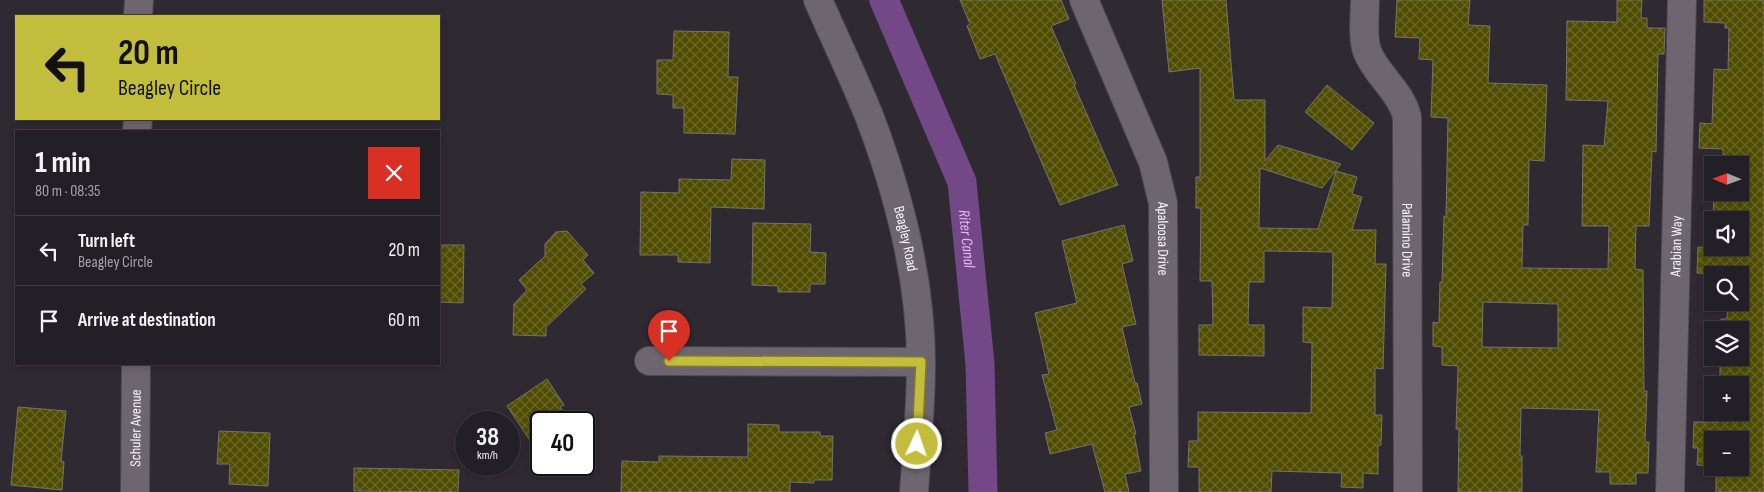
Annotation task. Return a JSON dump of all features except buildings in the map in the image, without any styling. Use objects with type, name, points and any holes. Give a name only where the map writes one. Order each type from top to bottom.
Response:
[{"type":"street","points":[[138,0],[138,15]]},
{"type":"street","name":"Beagley Road","points":[[818,0],[869,117],[885,160],[898,205],[915,293],[921,362],[914,492]]},
{"type":"street","name":"Apaloosa Drive","points":[[1084,0],[1153,162],[1164,203],[1164,492]]},
{"type":"street","name":"Palamino Drive","points":[[1365,0],[1367,51],[1400,99],[1407,117],[1408,492]]},
{"type":"street","name":"Arabian Way","points":[[1670,492],[1682,0]]},
{"type":"street","points":[[649,361],[921,362]]},
{"type":"street","name":"Schuler Avenue","points":[[135,492],[136,365]]},
{"type":"waterway","name":"Riter Canal","points":[[884,0],[962,182],[980,364],[983,492]]},
{"type":"route","points":[[669,361],[921,362],[917,444]]}]
